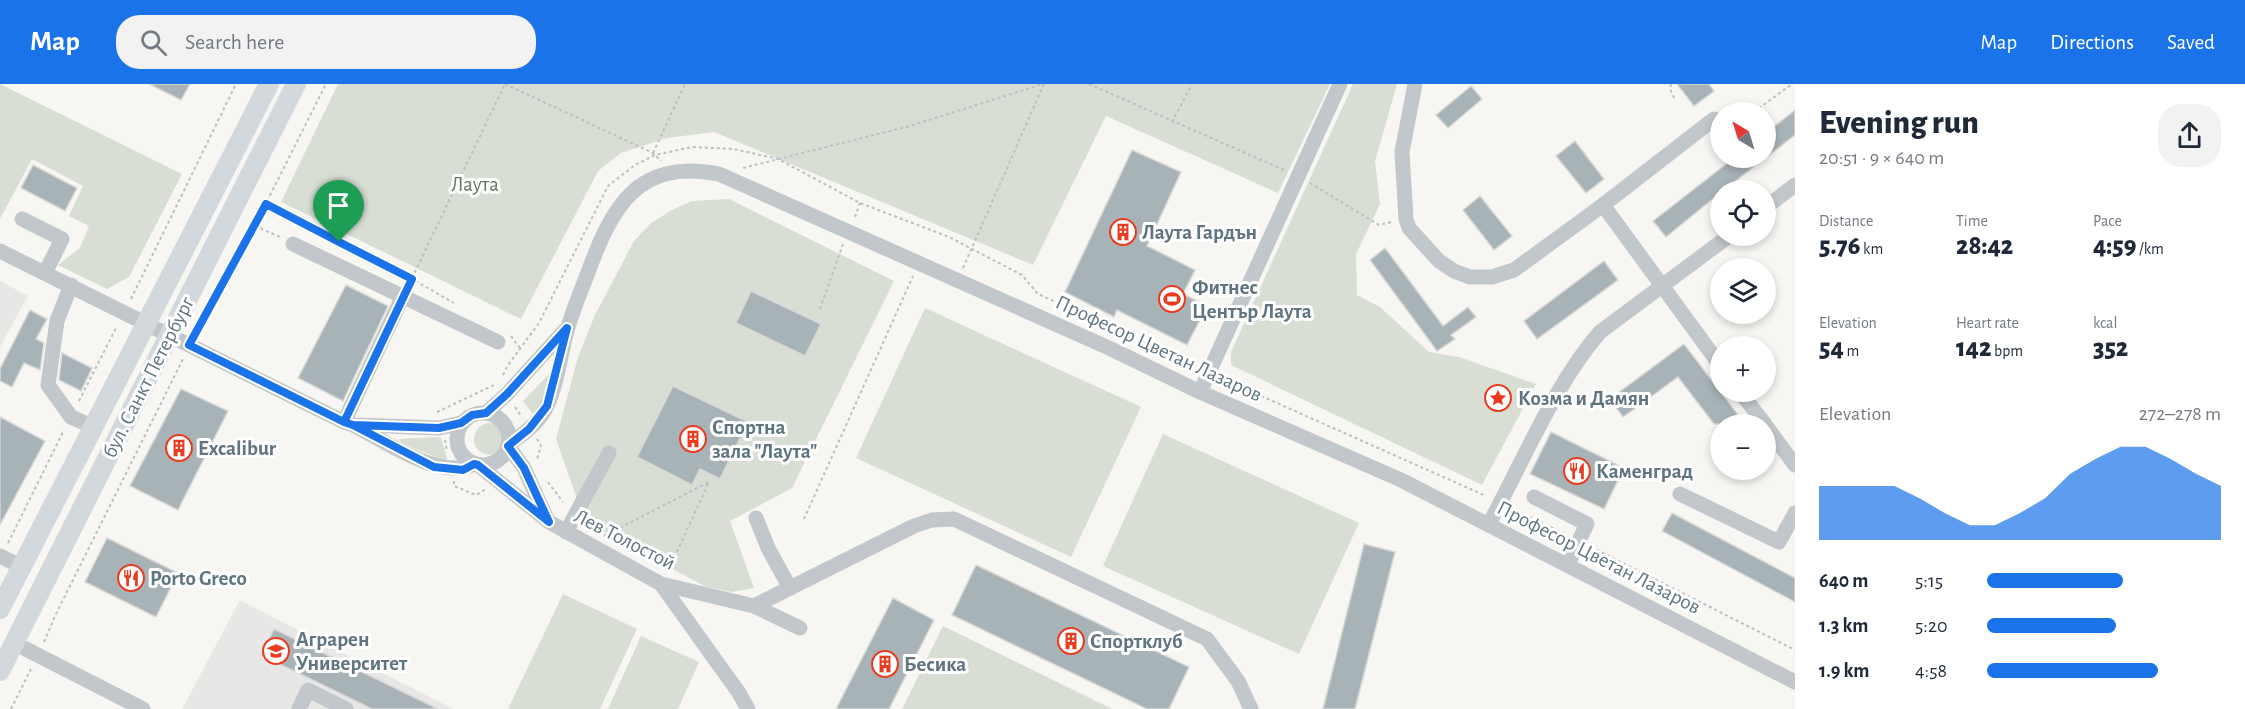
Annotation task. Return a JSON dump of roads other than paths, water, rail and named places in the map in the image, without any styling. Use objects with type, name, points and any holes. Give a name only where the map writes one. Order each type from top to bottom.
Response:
[{"type":"main road","name":"бул. Санкт Петербург","points":[[0,609],[269,84]]},
{"type":"main road","name":"бул. Санкт Петербург","points":[[0,671],[296,84]]},
{"type":"street","points":[[1200,392],[1340,84]]},
{"type":"street","points":[[1415,84],[1402,152],[1406,219],[1409,228],[1438,261],[1470,277],[1492,277],[1514,270],[1710,122]]},
{"type":"street","name":"Професор Цветан Лазаров","points":[[508,445],[529,429],[547,406],[567,328],[611,218],[628,195],[648,180],[673,172],[696,169],[719,174],[849,231],[1200,392],[1401,480],[1795,682]]},
{"type":"street","points":[[1776,199],[1795,185]]},
{"type":"street","points":[[1603,205],[1710,351]]},
{"type":"street","points":[[22,219],[62,239],[45,273]]},
{"type":"street","points":[[293,244],[403,296],[500,337]]},
{"type":"street","points":[[1489,524],[1566,378],[1583,352],[1600,332],[1716,246]]},
{"type":"street","points":[[0,251],[434,467],[463,470],[476,465],[493,463],[505,453],[508,445],[504,423],[486,413],[472,415],[461,423],[439,428],[348,423]]},
{"type":"street","points":[[71,285],[57,321],[48,385],[71,417],[94,427]]},
{"type":"street","points":[[348,423],[403,296]]},
{"type":"street","name":"Професор Цветан Лазаров","points":[[486,413],[507,394],[567,328]]},
{"type":"street","points":[[1748,402],[1757,414]]},
{"type":"street","points":[[461,423],[456,439],[457,447],[461,455],[476,465]]},
{"type":"street","points":[[1776,440],[1795,465]]},
{"type":"street","name":"Лев Толостой","points":[[508,445],[524,468],[549,522]]},
{"type":"street","points":[[566,532],[609,453]]},
{"type":"street","name":"Лев Толостой","points":[[476,465],[549,522],[661,584],[754,606],[801,628]]},
{"type":"street","points":[[1680,494],[1779,542],[1795,513]]},
{"type":"street","points":[[1534,497],[1587,524],[1568,564]]},
{"type":"street","points":[[756,518],[768,548],[790,588]]},
{"type":"street","points":[[754,606],[914,526],[932,520],[954,519],[1207,639],[1238,681],[1251,709]]},
{"type":"street","points":[[0,556],[22,567]]},
{"type":"street","points":[[661,584],[748,709]]},
{"type":"street","points":[[14,643],[143,709]]},
{"type":"street","points":[[299,709],[308,690],[346,709]]},
{"type":"street","points":[[731,709],[739,693]]},
{"type":"place","name":"Лаута Гардън","points":[[1123,232]]},
{"type":"place","name":"Фитнес Център Лаута","points":[[1172,299]]},
{"type":"place","name":"Козма и Дамян","points":[[1498,398]]},
{"type":"place","name":"Спортна зала \"Лаута\"","points":[[693,439]]},
{"type":"place","name":"Excalibur","points":[[179,448]]},
{"type":"place","name":"Каменград","points":[[1577,471]]},
{"type":"place","name":"Porto Greco","points":[[131,578]]},
{"type":"place","name":"Спортклуб","points":[[1071,641]]},
{"type":"place","name":"Аграрен Университет","points":[[276,651]]},
{"type":"place","name":"Бесика","points":[[885,664]]},
{"type":"park label","name":"Лаута","points":[[475,184]]}]
